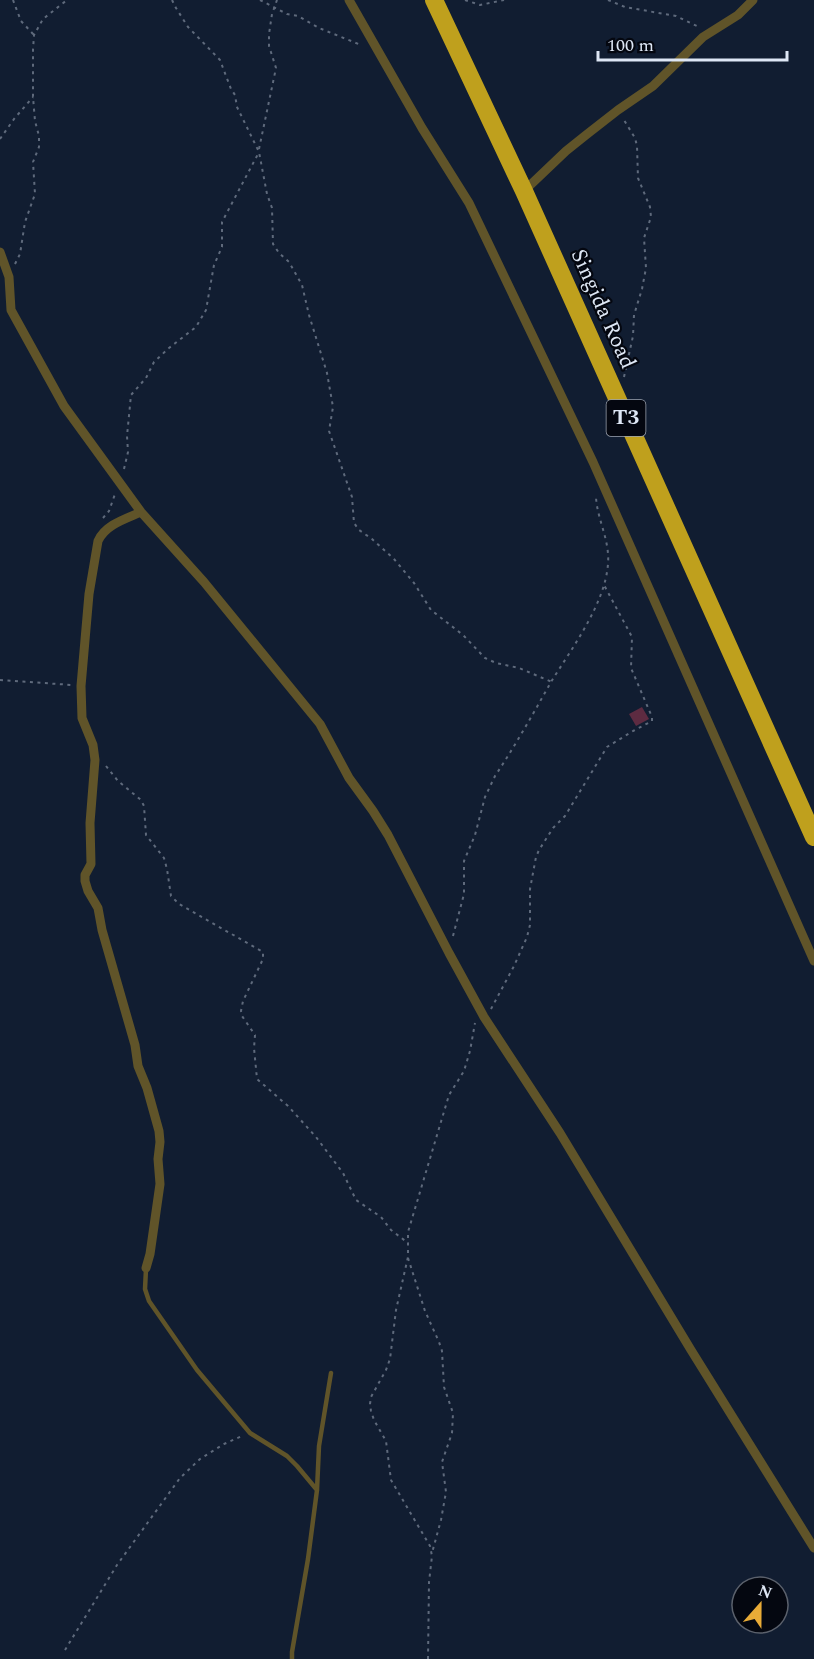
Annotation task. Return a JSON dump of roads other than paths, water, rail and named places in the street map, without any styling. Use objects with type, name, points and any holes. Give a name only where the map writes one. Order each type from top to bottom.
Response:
[{"type":"highway","name":"Singida Road","points":[[434,0],[524,191],[814,837]]},
{"type":"street","points":[[349,0],[480,224],[593,462],[814,961]]},
{"type":"street","points":[[524,191],[566,151],[653,86],[698,41],[738,15],[753,0]]},
{"type":"street","points":[[0,252],[9,277],[11,310],[64,406],[141,512],[204,582],[320,724],[349,778],[388,835],[484,1017],[560,1133],[814,1548]]},
{"type":"street","points":[[141,512],[107,528],[100,535],[89,594],[81,686],[82,718],[95,752],[90,823],[91,864],[85,875],[85,881],[98,908],[102,930],[135,1045],[138,1065],[147,1088],[160,1137],[158,1159],[160,1184],[146,1268]]},
{"type":"lane","points":[[146,1268],[145,1289],[150,1301],[197,1370],[250,1433],[287,1456],[317,1490]]},
{"type":"lane","points":[[292,1659],[308,1559],[317,1490],[319,1446],[331,1373]]}]
